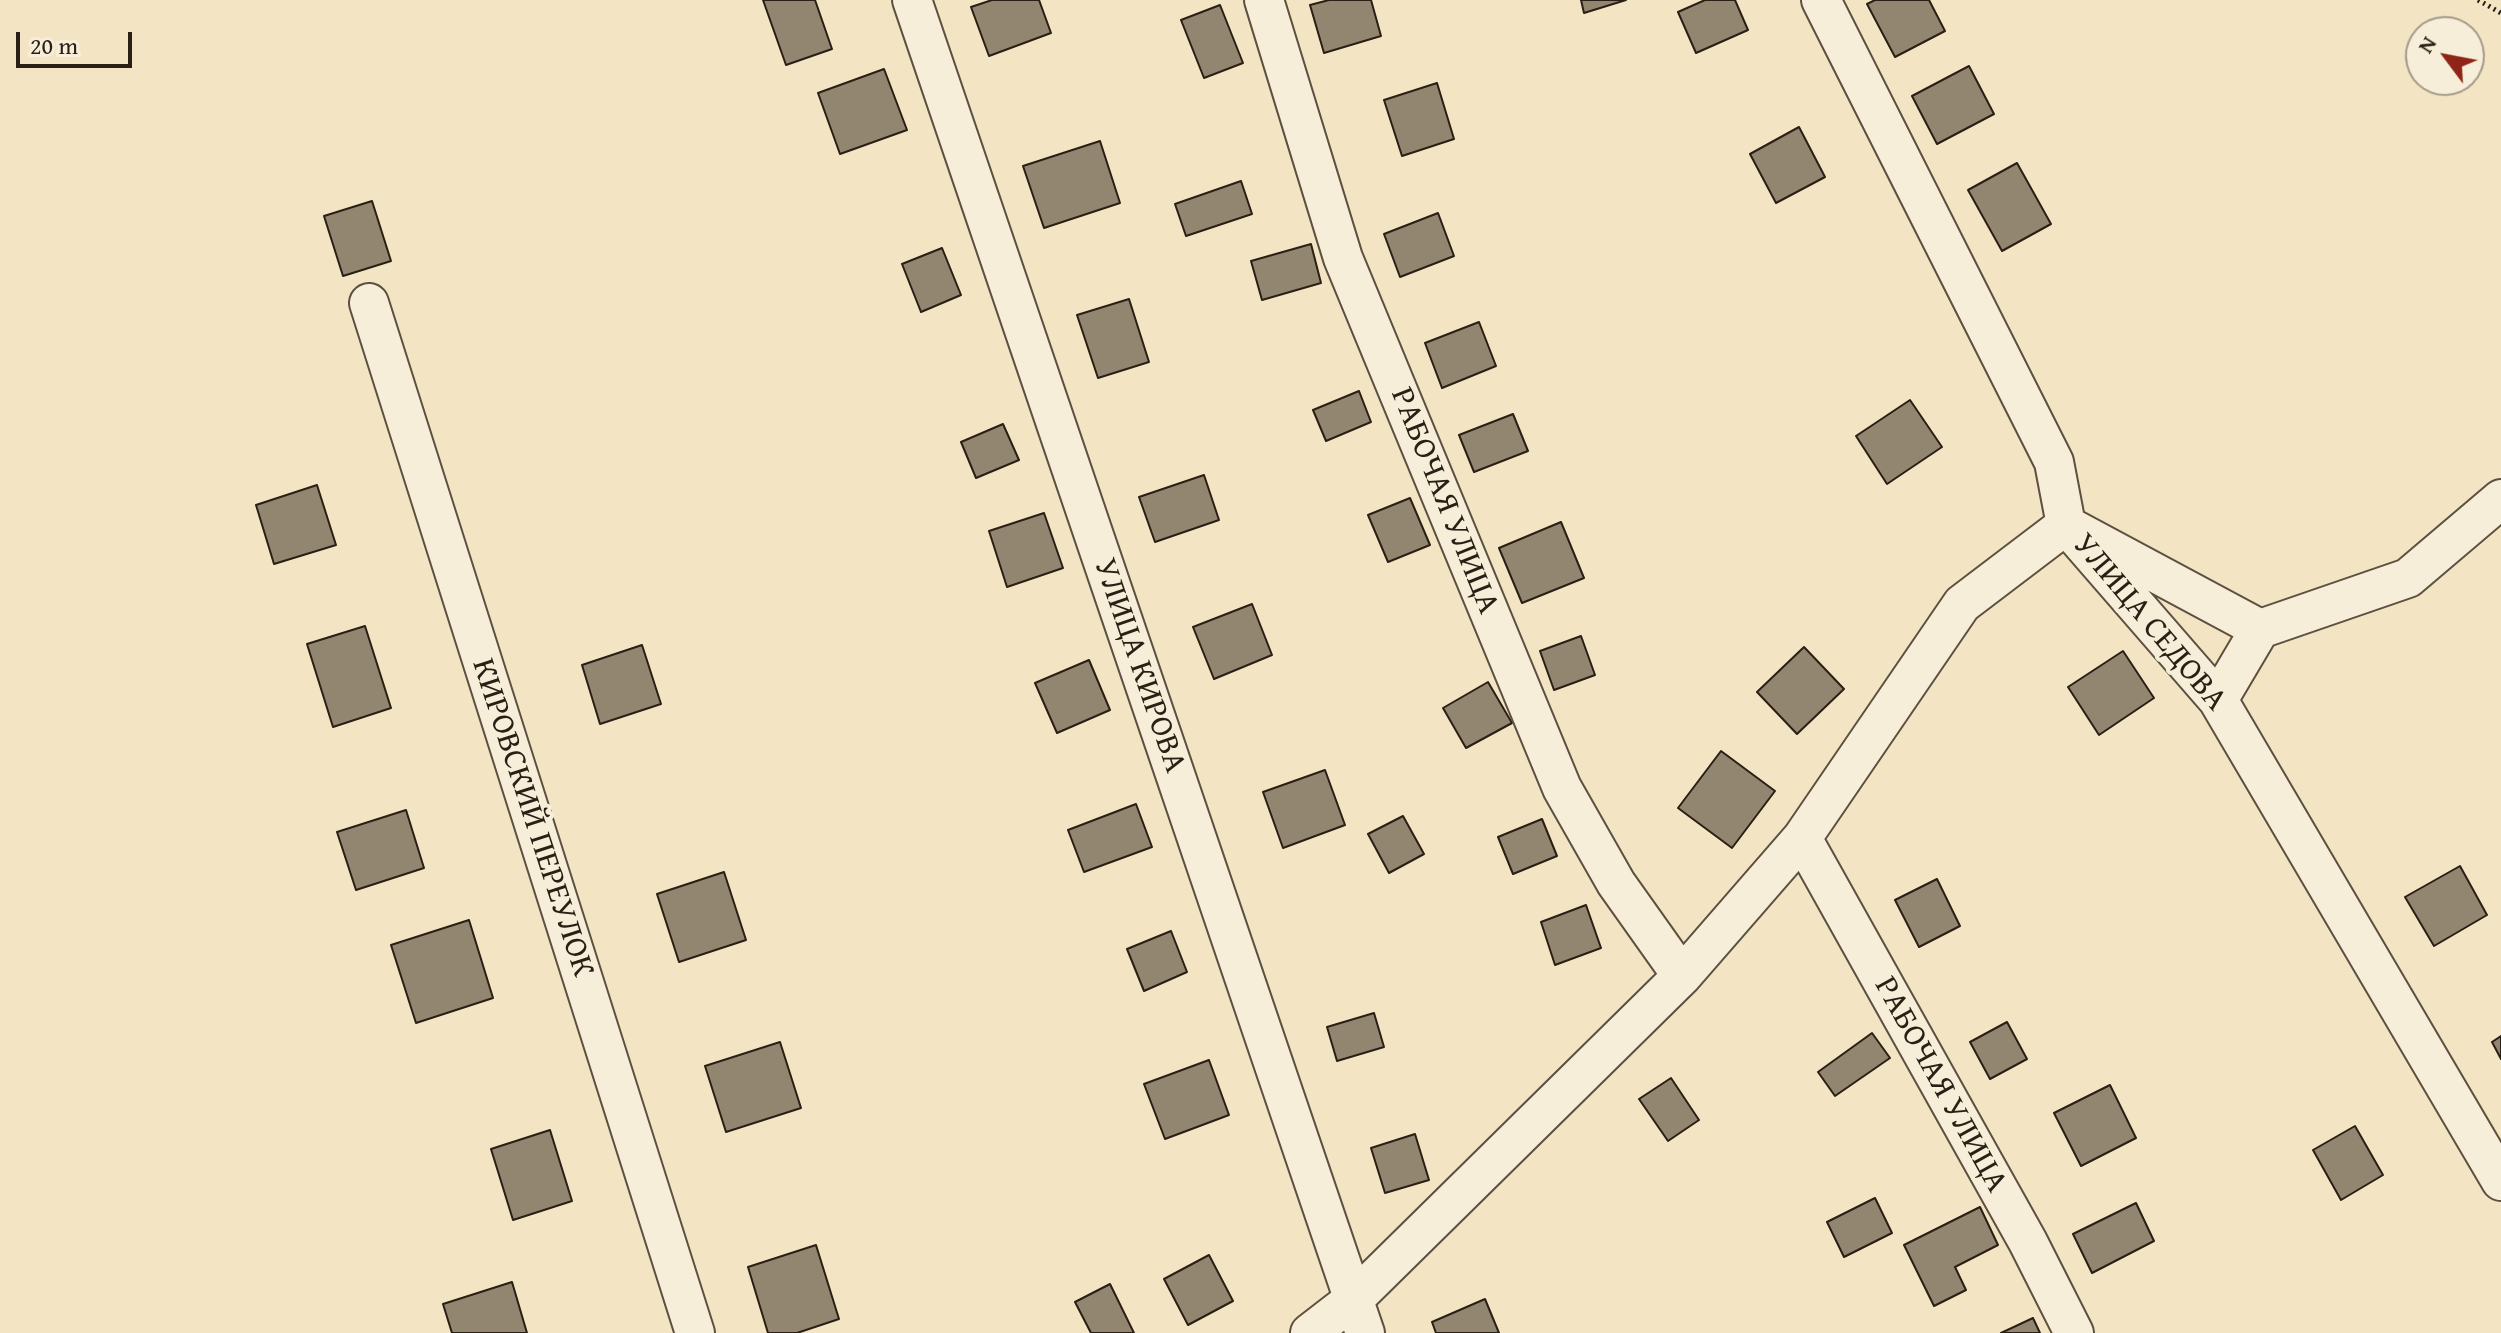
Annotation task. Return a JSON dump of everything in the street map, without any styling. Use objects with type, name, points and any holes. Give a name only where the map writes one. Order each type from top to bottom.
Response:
[{"type":"street","name":"УЛИЦА КИРОВА","points":[[912,0],[1359,1316]]},
{"type":"street","name":"РАБОЧАЯ УЛИЦА","points":[[1264,0],[1343,258],[1562,788],[1616,883],[1682,976]]},
{"type":"street","name":"УЛИЦА СЕДОВА","points":[[1821,0],[2054,462],[2066,525],[2218,700],[2501,1181]]},
{"type":"street","name":"КИРОВСКИЙ ПЕРЕУЛОК","points":[[369,303],[695,1333]]},
{"type":"street","points":[[2218,700],[2260,629],[2408,578],[2501,499]]},
{"type":"street","points":[[1310,1333],[1359,1316],[1682,976],[1802,838],[1962,604],[2066,525],[2260,629]]},
{"type":"street","name":"РАБОЧАЯ УЛИЦА","points":[[1802,838],[2028,1242],[2074,1333]]},
{"type":"path","points":[[2478,0],[2501,13]]},
{"type":"building","points":[[763,0],[815,0],[832,49],[786,65]]},
{"type":"building","points":[[992,0],[1039,0],[1051,33],[989,56],[971,7]]},
{"type":"building","points":[[1329,0],[1371,0],[1381,36],[1324,53],[1310,5]]},
{"type":"building","points":[[1581,0],[1626,0],[1584,13]]},
{"type":"building","points":[[1705,0],[1735,0],[1748,30],[1696,53],[1678,12]]},
{"type":"building","points":[[1875,0],[1929,0],[1945,31],[1895,57],[1867,4]]},
{"type":"building","points":[[1220,5],[1243,63],[1204,78],[1181,20]]},
{"type":"building","points":[[1969,66],[1994,114],[1937,144],[1912,96]]},
{"type":"building","points":[[884,69],[907,130],[840,154],[818,93]]},
{"type":"building","points":[[1437,83],[1454,139],[1402,156],[1384,100]]},
{"type":"building","points":[[1799,127],[1825,177],[1776,203],[1750,154]]},
{"type":"building","points":[[1100,141],[1120,203],[1044,228],[1023,166]]},
{"type":"building","points":[[2017,163],[2051,224],[2002,251],[1968,190]]},
{"type":"building","points":[[1241,181],[1252,214],[1186,236],[1175,204]]},
{"type":"building","points":[[372,201],[391,261],[343,276],[324,216]]},
{"type":"building","points":[[1438,213],[1454,256],[1400,277],[1384,234]]},
{"type":"building","points":[[1311,244],[1321,283],[1262,300],[1251,261]]},
{"type":"building","points":[[942,248],[961,295],[921,312],[902,264]]},
{"type":"building","points":[[1129,299],[1149,362],[1098,378],[1077,315]]},
{"type":"building","points":[[1479,322],[1496,366],[1442,388],[1425,343]]},
{"type":"building","points":[[1359,391],[1371,422],[1326,441],[1313,410]]},
{"type":"building","points":[[1910,400],[1942,447],[1887,484],[1856,436]]},
{"type":"building","points":[[1513,414],[1528,451],[1474,472],[1459,435]]},
{"type":"building","points":[[1003,424],[1019,460],[976,478],[961,442]]},
{"type":"building","points":[[1204,475],[1219,520],[1155,542],[1139,497]]},
{"type":"building","points":[[317,485],[336,545],[274,564],[256,505]]},
{"type":"building","points":[[1410,498],[1430,545],[1388,562],[1368,515]]},
{"type":"building","points":[[1044,513],[1063,568],[1007,587],[989,531]]},
{"type":"building","points":[[1561,522],[1584,578],[1522,603],[1499,548]]},
{"type":"building","points":[[1252,604],[1272,655],[1214,679],[1193,627]]},
{"type":"building","points":[[365,626],[391,708],[333,727],[307,644]]},
{"type":"building","points":[[1581,636],[1595,675],[1554,690],[1540,651]]},
{"type":"building","points":[[642,645],[661,704],[600,724],[582,665]]},
{"type":"building","points":[[1804,647],[1844,689],[1797,734],[1757,692]]},
{"type":"building","points":[[2123,651],[2154,698],[2099,735],[2068,687]]},
{"type":"building","points":[[1089,660],[1110,710],[1057,733],[1035,683]]},
{"type":"building","points":[[1488,682],[1512,723],[1466,748],[1443,708]]},
{"type":"building","points":[[1721,751],[1775,791],[1732,848],[1678,808]]},
{"type":"building","points":[[1325,770],[1345,825],[1283,848],[1263,792]]},
{"type":"building","points":[[1136,804],[1152,847],[1084,872],[1068,830]]},
{"type":"building","points":[[406,810],[424,868],[356,890],[337,832]]},
{"type":"building","points":[[1403,816],[1424,854],[1389,873],[1368,834]]},
{"type":"building","points":[[1542,819],[1557,856],[1513,874],[1498,837]]},
{"type":"building","points":[[2460,866],[2487,915],[2434,946],[2405,897]]},
{"type":"building","points":[[724,872],[746,940],[679,962],[657,894]]},
{"type":"building","points":[[1937,879],[1960,926],[1919,947],[1895,900]]},
{"type":"building","points":[[1586,905],[1601,948],[1555,965],[1541,922]]},
{"type":"building","points":[[469,920],[493,998],[416,1023],[391,945]]},
{"type":"building","points":[[1171,931],[1187,972],[1144,991],[1127,949]]},
{"type":"building","points":[[1374,1013],[1384,1047],[1337,1061],[1327,1027]]},
{"type":"building","points":[[2007,1022],[2027,1059],[1990,1079],[1970,1042]]},
{"type":"building","points":[[1872,1033],[1890,1058],[1835,1096],[1818,1072]]},
{"type":"building","points":[[2501,1036],[2501,1059],[2492,1042]]},
{"type":"building","points":[[780,1042],[801,1108],[726,1132],[705,1066]]},
{"type":"building","points":[[1209,1060],[1229,1115],[1165,1139],[1144,1084]]},
{"type":"building","points":[[1671,1078],[1699,1120],[1668,1141],[1639,1099]]},
{"type":"building","points":[[2110,1085],[2136,1138],[2081,1166],[2054,1113]]},
{"type":"building","points":[[2355,1126],[2383,1175],[2341,1200],[2313,1150]]},
{"type":"building","points":[[550,1130],[572,1201],[513,1220],[491,1149]]},
{"type":"building","points":[[1415,1134],[1429,1180],[1385,1193],[1371,1148]]},
{"type":"building","points":[[1875,1198],[1892,1233],[1844,1257],[1827,1222]]},
{"type":"building","points":[[2136,1203],[2154,1241],[2092,1273],[2073,1234]]},
{"type":"building","points":[[1980,1207],[1998,1245],[1955,1267],[1966,1290],[1934,1306],[1904,1245]]},
{"type":"building","points":[[816,1245],[839,1319],[797,1333],[768,1333],[748,1267]]},
{"type":"building","points":[[1209,1255],[1233,1301],[1188,1325],[1164,1279]]},
{"type":"building","points":[[512,1282],[527,1333],[452,1333],[443,1304]]},
{"type":"building","points":[[1110,1284],[1134,1333],[1091,1333],[1075,1302]]},
{"type":"building","points":[[1485,1299],[1499,1333],[1436,1333],[1432,1322]]},
{"type":"building","points":[[2033,1318],[2040,1333],[2001,1333]]}]
